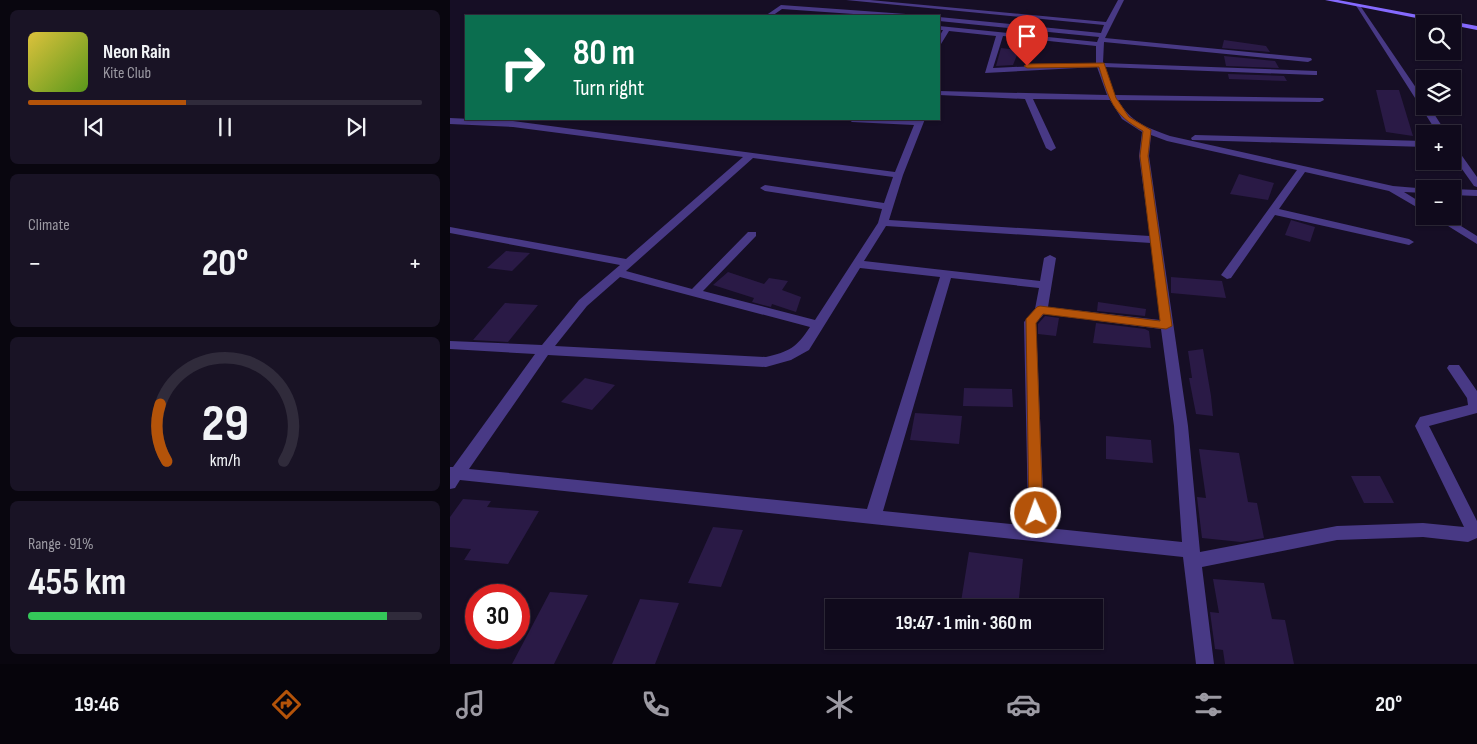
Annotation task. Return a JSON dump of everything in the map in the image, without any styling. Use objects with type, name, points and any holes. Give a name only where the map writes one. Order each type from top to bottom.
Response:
[{"type":"street","points":[[849,0],[1110,24]]},
{"type":"street","points":[[1121,0],[1099,50],[1101,65],[1112,98],[1126,119],[1167,138],[1392,189],[1416,190]]},
{"type":"street","points":[[1328,0],[1416,17]]},
{"type":"street","points":[[1357,5],[1437,125]]},
{"type":"street","points":[[769,15],[781,7],[838,14],[872,15]]},
{"type":"street","points":[[940,19],[1103,39],[1308,60]]},
{"type":"street","points":[[1461,25],[1477,28]]},
{"type":"street","points":[[943,29],[1103,39]]},
{"type":"street","points":[[1000,34],[988,70],[1027,66],[1101,65],[1314,73]]},
{"type":"street","points":[[940,93],[1028,97],[1320,100]]},
{"type":"street","points":[[1028,97],[1051,148]]},
{"type":"street","points":[[526,126],[533,120]]},
{"type":"street","points":[[450,345],[766,362],[786,357],[804,347],[883,223],[898,175],[920,121],[886,120]]},
{"type":"street","points":[[450,121],[526,126],[898,175]]},
{"type":"street","points":[[1147,130],[1144,156],[1181,426],[1192,555],[1205,664]]},
{"type":"street","points":[[1167,138],[1416,144]]},
{"type":"street","points":[[452,476],[545,350],[583,303],[630,264],[750,156]]},
{"type":"street","points":[[1461,161],[1477,184]]},
{"type":"street","points":[[1226,275],[1303,168]]},
{"type":"street","points":[[764,188],[889,207]]},
{"type":"street","points":[[1392,189],[1416,204]]},
{"type":"street","points":[[1461,192],[1477,193]]},
{"type":"street","points":[[1272,211],[1409,242]]},
{"type":"street","points":[[883,223],[1155,240]]},
{"type":"street","points":[[1451,225],[1477,241]]},
{"type":"street","points":[[450,230],[630,264]]},
{"type":"street","points":[[695,293],[752,234]]},
{"type":"street","points":[[1041,534],[1036,513],[1030,322],[1040,310],[1050,258]]},
{"type":"street","points":[[857,264],[1044,285]]},
{"type":"street","points":[[618,273],[817,325]]},
{"type":"street","points":[[873,517],[946,274]]},
{"type":"street","points":[[1040,310],[1166,326]]},
{"type":"street","points":[[452,476],[1041,534],[1192,555],[1337,533],[1422,530],[1468,535],[1475,532],[1422,426],[1425,421],[1476,408],[1474,397],[1454,368]]},
{"type":"building","points":[[1224,40],[1266,46],[1270,52],[1222,48]]},
{"type":"building","points":[[1001,48],[1019,50],[1013,65],[996,66]]},
{"type":"building","points":[[1224,56],[1275,61],[1279,68],[1226,66]]},
{"type":"building","points":[[1228,74],[1284,76],[1287,81],[1229,79]]},
{"type":"building","points":[[1376,90],[1399,90],[1413,136],[1386,132]]},
{"type":"building","points":[[1239,174],[1274,183],[1268,200],[1230,194]]},
{"type":"building","points":[[1291,220],[1315,227],[1310,242],[1285,235]]},
{"type":"building","points":[[506,251],[530,253],[512,271],[487,268]]},
{"type":"building","points":[[728,272],[764,284],[769,278],[788,281],[782,290],[801,297],[796,312],[772,304],[771,307],[752,302],[754,298],[713,285]]},
{"type":"building","points":[[1171,277],[1222,281],[1226,298],[1171,293]]},
{"type":"building","points":[[1098,302],[1146,309],[1145,316],[1097,311]]},
{"type":"building","points":[[505,303],[538,305],[508,342],[473,340]]},
{"type":"building","points":[[1045,316],[1059,318],[1056,336],[1038,334],[1038,324]]},
{"type":"building","points":[[1096,323],[1145,329],[1149,331],[1151,348],[1093,343]]},
{"type":"building","points":[[1203,349],[1213,416],[1196,414],[1189,378],[1192,378],[1188,351]]},
{"type":"building","points":[[585,378],[615,385],[592,410],[561,402]]},
{"type":"building","points":[[964,388],[1012,389],[1013,407],[963,406]]},
{"type":"building","points":[[915,413],[962,416],[959,444],[910,440]]},
{"type":"building","points":[[1106,436],[1151,440],[1153,463],[1106,459]]},
{"type":"building","points":[[1199,449],[1239,453],[1248,502],[1257,503],[1264,538],[1241,542],[1202,538],[1197,497],[1206,498]]},
{"type":"building","points":[[1351,476],[1380,476],[1394,503],[1364,503]]},
{"type":"building","points":[[463,499],[491,501],[487,507],[539,511],[508,564],[464,560],[471,549],[450,547],[450,517]]},
{"type":"building","points":[[713,527],[743,530],[721,587],[688,583]]},
{"type":"building","points":[[969,552],[1023,559],[1019,599],[961,599]]},
{"type":"building","points":[[1213,579],[1264,583],[1272,619],[1285,620],[1294,664],[1225,664],[1223,650],[1215,649],[1210,612],[1219,613]]},
{"type":"building","points":[[550,592],[588,595],[554,664],[512,664],[520,649],[530,649],[530,630]]},
{"type":"building","points":[[640,599],[679,603],[655,664],[612,664]]},
{"type":"route","points":[[1027,66],[1101,65],[1112,98],[1126,119],[1147,130],[1144,156],[1166,326],[1040,310],[1030,322],[1036,513]]}]
